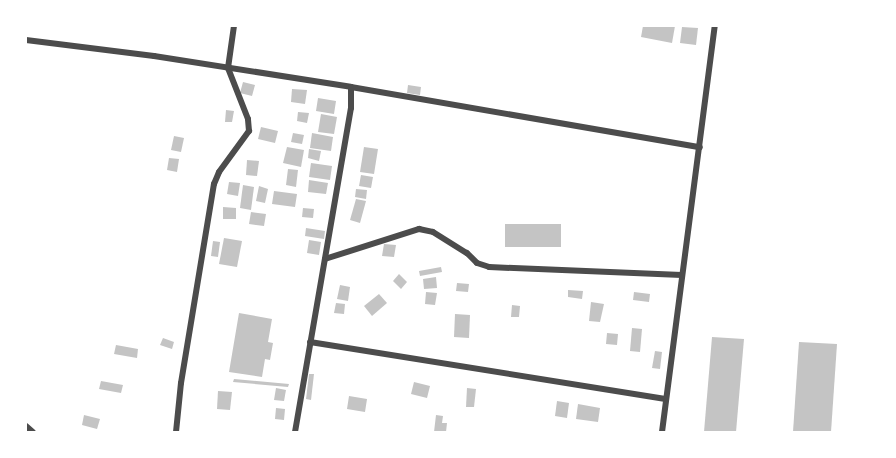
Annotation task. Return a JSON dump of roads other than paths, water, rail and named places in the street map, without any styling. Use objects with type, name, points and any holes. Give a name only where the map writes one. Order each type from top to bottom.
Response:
[{"type":"street","points":[[176,432],[188,339],[214,184],[219,172],[249,131],[248,119],[228,68],[234,26]]},
{"type":"street","points":[[662,432],[715,26]]},
{"type":"street","points":[[26,40],[351,87],[700,147]]},
{"type":"street","points":[[295,432],[351,108],[351,87]]},
{"type":"street","points":[[325,259],[418,230],[433,232],[467,253],[477,263],[489,267],[682,275]]},
{"type":"street","points":[[310,342],[665,399]]},
{"type":"street","points":[[26,426],[33,432]]}]
